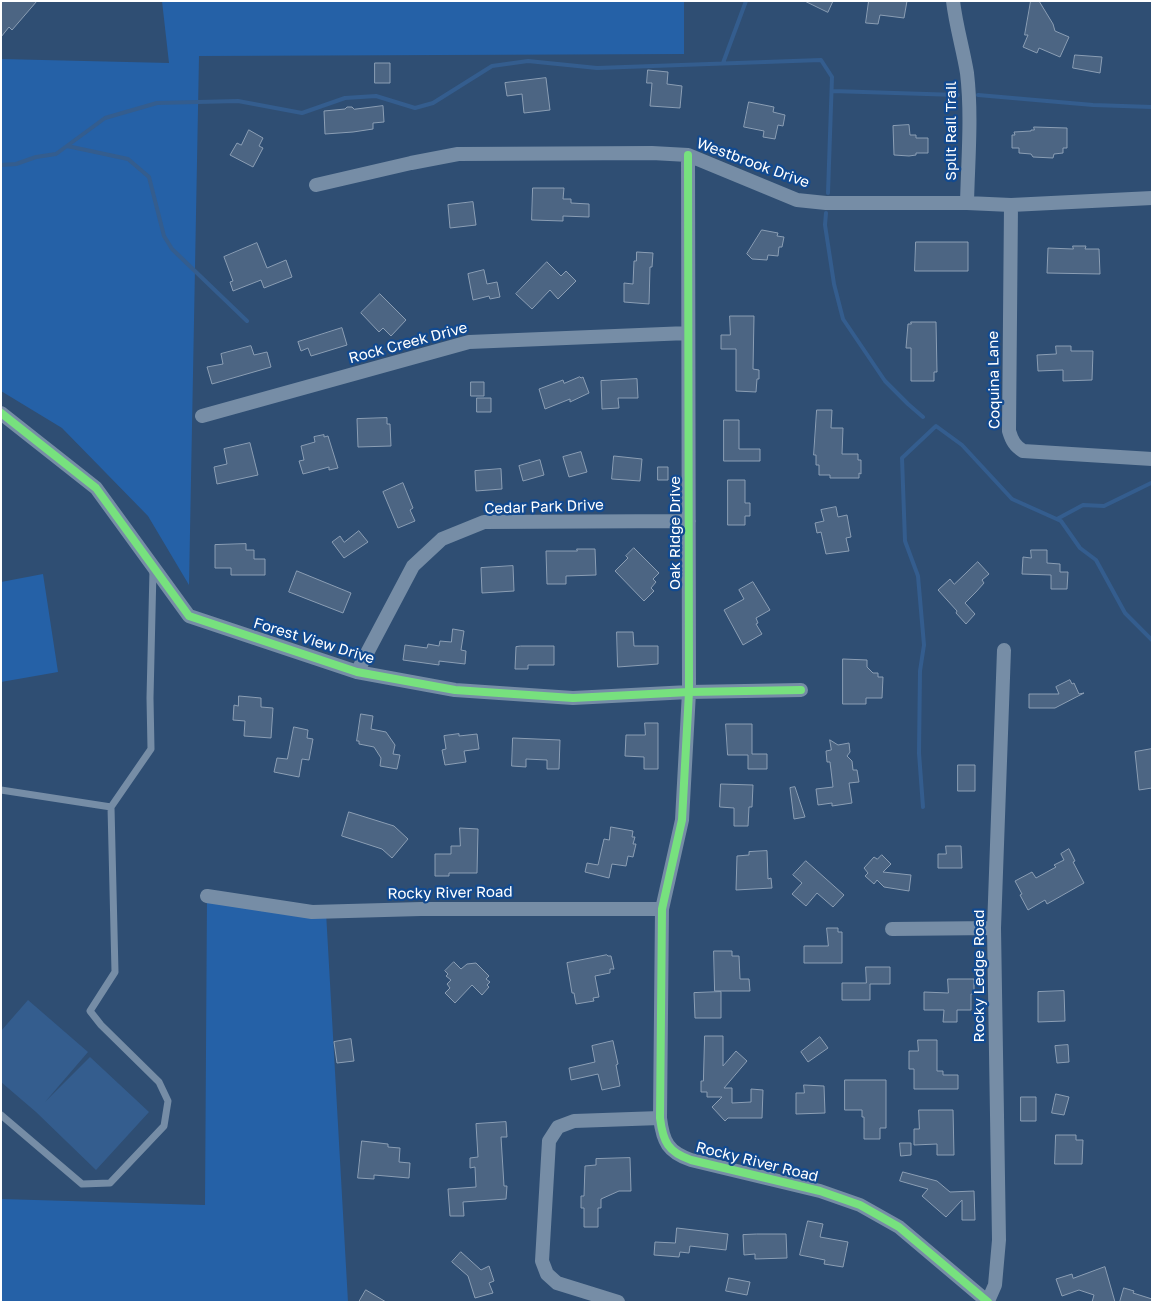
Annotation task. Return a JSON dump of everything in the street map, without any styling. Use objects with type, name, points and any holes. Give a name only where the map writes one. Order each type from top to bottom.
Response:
[{"type":"street","name":"Split Rail Trail","points":[[953,1],[966,73],[968,108],[967,203]]},
{"type":"street","name":"Westbrook Drive","points":[[316,185],[458,154],[652,153],[688,155],[797,200],[826,203],[967,203],[1011,205],[1152,198]]},
{"type":"street","name":"Oak Ridge Drive","points":[[662,909],[682,820],[689,692],[688,155]]},
{"type":"street","name":"Coquina Lane","points":[[1011,205],[1009,385],[1009,431],[1011,439],[1016,447],[1023,452],[1152,459]]},
{"type":"street","name":"Rock Creek Drive","points":[[202,416],[469,342],[688,333]]},
{"type":"street","name":"Forest View Drive","points":[[1,413],[96,488],[189,616],[357,672],[455,690],[573,698],[689,692],[801,690]]},
{"type":"street","name":"Cedar Park Drive","points":[[357,672],[413,566],[442,540],[484,522],[689,521]]},
{"type":"street","name":"Rocky Ledge Road","points":[[988,1301],[995,1285],[999,1240],[994,928],[1004,650]]},
{"type":"street","name":"Rocky River Road","points":[[207,896],[312,912],[421,909],[662,909],[660,1118],[662,1135],[669,1147],[679,1156],[691,1160],[820,1191],[860,1205],[899,1227],[988,1301]]},
{"type":"street","points":[[892,928],[994,928]]},
{"type":"street","points":[[618,1302],[557,1283],[547,1274],[542,1261],[549,1141],[558,1127],[574,1121],[660,1118]]},
{"type":"lane","points":[[1,1115],[82,1184],[110,1182],[117,1177],[164,1126],[168,1100],[159,1082],[100,1025],[90,1011],[115,972],[110,807],[151,749],[150,698],[154,567]]},
{"type":"lane","points":[[1,790],[110,807]]},
{"type":"shaded area","points":[[162,1],[684,1],[684,54],[199,56],[189,585],[148,516],[62,428],[1,391],[1,59],[169,63]]},
{"type":"shaded area","points":[[43,574],[58,672],[1,682],[1,582]]},
{"type":"shaded area","points":[[207,896],[326,912],[348,1302],[1,1302],[1,1199],[205,1205]]},
{"type":"shaded area","points":[[28,1000],[88,1052],[45,1102],[90,1057],[149,1112],[96,1170],[36,1112],[1,1082],[1,1031]]},
{"type":"building","points":[[1,1],[37,1],[12,30],[9,27],[1,37]]},
{"type":"building","points":[[805,1],[833,1],[828,12]]},
{"type":"building","points":[[869,1],[907,1],[904,18],[880,15],[878,24],[866,23]]},
{"type":"building","points":[[1031,1],[1039,1],[1053,24],[1055,31],[1069,37],[1060,57],[1039,48],[1037,53],[1023,47],[1028,35],[1025,35]]},
{"type":"building","points":[[1075,55],[1102,57],[1100,73],[1073,68]]},
{"type":"building","points":[[375,63],[390,63],[390,83],[375,83]]},
{"type":"building","points":[[648,70],[668,72],[667,84],[682,86],[680,108],[650,106],[652,83],[647,83]]},
{"type":"building","points":[[546,78],[550,110],[524,113],[522,94],[507,96],[505,83]]},
{"type":"building","points":[[749,102],[774,107],[773,112],[785,115],[783,126],[778,125],[775,139],[763,137],[764,131],[744,127]]},
{"type":"building","points":[[383,106],[384,122],[373,123],[373,129],[325,134],[324,111],[345,109],[347,107],[354,109]]},
{"type":"building","points":[[909,125],[910,135],[916,135],[916,138],[928,138],[928,153],[916,153],[916,155],[909,156],[894,155],[893,126]]},
{"type":"building","points":[[1034,127],[1067,128],[1067,148],[1063,148],[1063,153],[1054,154],[1053,158],[1033,157],[1031,154],[1019,153],[1019,148],[1012,148],[1012,135],[1015,135],[1014,132],[1031,131],[1034,130]]},
{"type":"building","points":[[249,130],[263,138],[259,146],[263,148],[253,167],[230,155],[237,143],[241,145]]},
{"type":"building","points":[[533,188],[564,188],[563,199],[571,199],[571,203],[589,204],[589,217],[563,216],[563,221],[532,220]]},
{"type":"building","points":[[473,202],[476,225],[450,228],[448,205]]},
{"type":"building","points":[[762,230],[778,233],[777,236],[784,237],[782,247],[779,247],[778,256],[768,255],[767,260],[752,259],[747,254]]},
{"type":"building","points":[[916,242],[968,242],[968,271],[915,271]]},
{"type":"building","points":[[257,243],[267,268],[286,260],[292,277],[264,288],[261,280],[233,291],[230,282],[233,281],[224,257]]},
{"type":"building","points":[[1073,246],[1086,246],[1085,249],[1099,249],[1100,274],[1047,273],[1048,248],[1073,249]]},
{"type":"building","points":[[637,252],[653,253],[652,267],[650,267],[649,304],[624,302],[624,283],[633,284],[634,261],[636,261]]},
{"type":"building","points":[[547,262],[561,276],[566,271],[576,281],[558,299],[550,290],[532,309],[516,294]]},
{"type":"building","points":[[484,270],[487,284],[497,282],[500,297],[490,299],[489,296],[473,300],[468,274]]},
{"type":"building","points":[[380,294],[406,320],[391,336],[383,328],[379,332],[361,313]]},
{"type":"building","points":[[730,316],[754,316],[753,369],[759,370],[756,392],[736,391],[736,349],[721,349],[721,335],[730,335]]},
{"type":"building","points":[[911,322],[936,322],[937,372],[934,372],[934,381],[911,381],[911,348],[906,348],[908,324],[911,324]]},
{"type":"building","points":[[342,328],[347,345],[311,356],[308,348],[301,351],[298,342]]},
{"type":"building","points":[[251,346],[254,355],[267,352],[271,367],[212,384],[207,367],[223,364],[221,354]]},
{"type":"building","points":[[1056,346],[1071,346],[1071,351],[1093,351],[1092,380],[1063,381],[1063,370],[1038,371],[1037,355],[1056,354]]},
{"type":"building","points":[[583,377],[589,393],[570,402],[570,399],[545,409],[539,389],[563,380],[564,383]]},
{"type":"building","points":[[637,379],[638,398],[618,398],[619,408],[602,409],[601,381]]},
{"type":"building","points":[[471,382],[484,382],[484,396],[471,396]]},
{"type":"building","points":[[477,398],[491,398],[491,412],[477,412]]},
{"type":"building","points":[[817,410],[832,410],[831,428],[843,428],[842,454],[858,454],[858,460],[861,460],[861,474],[859,473],[859,478],[830,478],[830,475],[819,475],[819,465],[816,465],[816,455],[814,455]]},
{"type":"building","points":[[387,418],[387,424],[390,424],[391,446],[358,447],[357,419]]},
{"type":"building","points":[[724,420],[739,420],[739,449],[760,449],[760,461],[724,461]]},
{"type":"building","points":[[324,435],[324,437],[328,436],[338,468],[329,470],[329,467],[303,474],[299,461],[304,460],[301,446],[315,442],[314,437]]},
{"type":"building","points":[[250,443],[258,475],[217,484],[214,467],[227,464],[224,449]]},
{"type":"building","points":[[581,452],[587,472],[569,477],[563,457]]},
{"type":"building","points":[[614,456],[642,459],[640,481],[612,479]]},
{"type":"building","points":[[540,460],[544,475],[523,481],[519,466]]},
{"type":"building","points":[[658,467],[668,467],[668,480],[658,480]]},
{"type":"building","points":[[501,469],[502,489],[476,491],[475,471]]},
{"type":"building","points":[[728,480],[745,480],[745,503],[750,503],[750,516],[745,516],[745,525],[728,525]]},
{"type":"building","points":[[403,483],[413,508],[410,510],[415,521],[398,528],[383,492]]},
{"type":"building","points":[[836,507],[838,517],[847,515],[851,537],[846,538],[849,551],[826,554],[821,532],[817,533],[815,523],[824,521],[821,510]]},
{"type":"building","points":[[359,531],[368,542],[344,558],[332,542],[340,536],[344,542]]},
{"type":"building","points":[[246,544],[246,550],[254,550],[254,559],[265,559],[265,575],[231,575],[231,568],[215,568],[215,545]]},
{"type":"building","points":[[634,548],[659,573],[653,579],[656,582],[651,588],[654,591],[644,601],[615,571],[628,558],[626,556]]},
{"type":"building","points":[[577,549],[595,549],[596,575],[566,576],[566,584],[547,584],[546,551],[577,551]]},
{"type":"building","points":[[1031,550],[1047,550],[1047,563],[1060,564],[1060,572],[1068,572],[1067,589],[1051,589],[1051,575],[1022,574],[1023,557],[1031,558]]},
{"type":"building","points":[[978,562],[989,574],[982,580],[984,583],[965,603],[975,614],[966,624],[938,590],[950,579],[954,584]]},
{"type":"building","points":[[513,566],[514,591],[482,593],[481,568]]},
{"type":"building","points":[[297,571],[351,593],[343,613],[289,592]]},
{"type":"building","points":[[753,582],[770,610],[756,618],[758,623],[756,624],[762,634],[743,645],[724,610],[744,599],[739,590]]},
{"type":"building","points":[[453,629],[464,631],[461,650],[466,651],[465,664],[439,661],[439,665],[403,660],[405,645],[427,648],[428,644],[439,646],[440,641],[451,642]]},
{"type":"building","points":[[617,632],[633,632],[634,646],[658,646],[658,664],[618,667]]},
{"type":"building","points":[[554,646],[554,665],[528,665],[528,669],[515,669],[516,647]]},
{"type":"building","points":[[843,659],[867,660],[867,667],[873,673],[878,673],[878,677],[883,677],[882,698],[866,698],[866,704],[843,704]]},
{"type":"building","points":[[1070,680],[1072,684],[1074,683],[1079,694],[1084,693],[1055,708],[1029,708],[1029,694],[1059,694],[1056,687]]},
{"type":"building","points":[[239,696],[261,698],[261,707],[273,708],[271,738],[244,736],[245,721],[233,720],[234,705],[238,706]]},
{"type":"building","points":[[361,714],[373,716],[371,729],[386,732],[395,745],[393,754],[400,755],[397,769],[380,766],[381,758],[374,747],[359,744],[359,741],[357,741]]},
{"type":"building","points":[[645,723],[658,723],[658,769],[644,769],[644,757],[625,756],[626,735],[645,735]]},
{"type":"building","points":[[726,724],[752,724],[752,754],[767,754],[767,769],[748,769],[748,755],[728,755]]},
{"type":"building","points":[[294,727],[308,730],[307,738],[313,739],[309,760],[302,759],[299,777],[274,772],[277,758],[287,759]]},
{"type":"building","points":[[459,734],[459,736],[477,734],[479,749],[464,751],[466,762],[445,765],[442,750],[446,749],[444,736]]},
{"type":"building","points":[[513,738],[560,740],[559,769],[547,769],[547,760],[526,759],[526,767],[512,766]]},
{"type":"building","points":[[830,740],[838,745],[849,743],[850,752],[847,756],[852,761],[853,770],[857,770],[859,782],[849,783],[852,803],[832,806],[832,803],[818,805],[816,789],[833,787],[830,762],[827,762],[826,751],[831,750]]},
{"type":"building","points":[[1152,749],[1152,788],[1139,790],[1135,752]]},
{"type":"building","points":[[958,765],[975,765],[975,791],[958,791]]},
{"type":"building","points":[[721,784],[753,785],[752,807],[749,807],[748,826],[734,826],[734,808],[720,807]]},
{"type":"building","points":[[795,787],[805,817],[794,819],[790,788]]},
{"type":"building","points":[[349,812],[394,826],[408,839],[392,858],[382,849],[342,836]]},
{"type":"building","points":[[611,827],[633,831],[632,837],[635,837],[633,844],[636,844],[633,857],[628,856],[626,866],[612,864],[609,878],[585,872],[587,863],[598,865],[604,839],[609,840]]},
{"type":"building","points":[[460,828],[478,829],[477,873],[449,873],[449,876],[435,876],[435,854],[451,854],[451,846],[460,846]]},
{"type":"building","points":[[946,846],[961,846],[962,868],[938,868],[938,854],[946,854]]},
{"type":"building","points":[[1069,849],[1075,861],[1073,862],[1084,883],[1047,904],[1045,900],[1028,910],[1015,881],[1032,872],[1036,878],[1056,867],[1054,865],[1064,860],[1061,854]]},
{"type":"building","points":[[767,851],[768,879],[771,878],[772,888],[736,890],[737,856],[749,855],[749,852]]},
{"type":"building","points":[[882,855],[891,864],[883,872],[911,875],[909,891],[884,887],[877,880],[874,884],[865,876],[868,873],[864,868],[874,857],[877,859]]},
{"type":"building","points":[[806,861],[844,895],[833,907],[817,893],[806,906],[792,894],[802,883],[793,875]]},
{"type":"building","points":[[827,928],[838,928],[838,932],[842,932],[842,963],[804,963],[804,946],[828,946]]},
{"type":"building","points":[[714,951],[732,951],[732,956],[739,956],[740,979],[749,979],[750,991],[715,991]]},
{"type":"building","points":[[607,955],[611,956],[614,969],[610,969],[610,973],[595,976],[599,997],[593,998],[594,1001],[576,1004],[574,993],[572,993],[567,963]]},
{"type":"building","points":[[454,962],[461,969],[467,964],[476,963],[489,976],[486,979],[490,982],[487,985],[489,987],[482,995],[472,985],[455,1003],[445,993],[450,988],[447,984],[451,980],[446,976],[448,974],[445,971]]},
{"type":"building","points":[[866,967],[890,967],[890,984],[870,984],[870,1000],[842,1000],[842,983],[866,983]]},
{"type":"building","points":[[948,979],[974,979],[974,994],[971,994],[971,1010],[957,1010],[957,1022],[943,1022],[944,1010],[924,1010],[924,992],[948,993]]},
{"type":"building","points":[[1064,991],[1065,1021],[1038,1022],[1038,992]]},
{"type":"building","points":[[721,992],[721,1018],[695,1018],[694,993]]},
{"type":"building","points":[[705,1036],[723,1036],[723,1066],[736,1051],[747,1061],[724,1088],[732,1088],[732,1103],[751,1102],[751,1089],[763,1090],[762,1118],[728,1118],[725,1121],[712,1107],[722,1097],[707,1097],[707,1092],[701,1092]]},
{"type":"building","points":[[820,1037],[828,1048],[808,1062],[801,1052]]},
{"type":"building","points":[[351,1039],[354,1061],[337,1063],[334,1042]]},
{"type":"building","points":[[918,1040],[937,1040],[937,1071],[943,1071],[943,1075],[958,1075],[958,1089],[914,1089],[914,1069],[909,1069],[909,1051],[918,1051]]},
{"type":"building","points":[[613,1041],[620,1086],[602,1090],[598,1074],[571,1080],[569,1068],[595,1062],[592,1046]]},
{"type":"building","points":[[1068,1045],[1069,1062],[1057,1063],[1055,1046]]},
{"type":"building","points":[[845,1080],[886,1080],[886,1128],[880,1128],[880,1139],[864,1139],[864,1117],[862,1117],[862,1110],[845,1110]]},
{"type":"building","points":[[804,1085],[824,1086],[825,1113],[796,1114],[796,1093],[804,1093]]},
{"type":"building","points":[[1056,1094],[1069,1097],[1064,1115],[1052,1113]]},
{"type":"building","points":[[1021,1097],[1036,1097],[1036,1121],[1021,1121]]},
{"type":"building","points":[[919,1110],[953,1110],[954,1155],[937,1155],[937,1144],[914,1145],[914,1129],[919,1129]]},
{"type":"building","points":[[506,1122],[507,1137],[501,1137],[504,1186],[507,1186],[506,1199],[463,1202],[464,1216],[450,1216],[448,1189],[476,1187],[475,1167],[470,1168],[470,1158],[478,1157],[476,1124]]},
{"type":"building","points":[[1056,1135],[1076,1135],[1076,1140],[1083,1140],[1082,1164],[1055,1164]]},
{"type":"building","points":[[362,1141],[388,1144],[388,1147],[400,1148],[399,1162],[410,1163],[409,1178],[374,1175],[374,1179],[358,1178]]},
{"type":"building","points":[[900,1143],[911,1143],[911,1155],[901,1156]]},
{"type":"building","points":[[630,1158],[631,1191],[619,1191],[601,1199],[601,1208],[598,1208],[598,1227],[584,1227],[584,1208],[581,1208],[581,1196],[584,1196],[585,1166],[596,1165],[596,1159]]},
{"type":"building","points":[[903,1172],[937,1181],[950,1192],[974,1191],[975,1220],[962,1220],[962,1200],[946,1217],[922,1196],[928,1189],[900,1181]]},
{"type":"building","points":[[808,1221],[823,1224],[820,1237],[848,1242],[843,1267],[824,1264],[825,1260],[800,1255]]},
{"type":"building","points":[[677,1228],[728,1234],[726,1250],[690,1246],[689,1253],[680,1252],[679,1257],[654,1255],[655,1242],[675,1243]]},
{"type":"building","points":[[786,1234],[787,1258],[755,1259],[755,1254],[744,1255],[743,1235]]},
{"type":"building","points":[[461,1252],[481,1270],[489,1266],[494,1281],[489,1283],[493,1293],[475,1298],[468,1276],[452,1262]]},
{"type":"building","points":[[1105,1267],[1115,1302],[1092,1302],[1094,1295],[1079,1290],[1062,1296],[1056,1279],[1072,1274],[1073,1278]]},
{"type":"building","points":[[729,1278],[750,1282],[747,1295],[726,1291]]},
{"type":"building","points":[[1124,1288],[1152,1299],[1152,1302],[1120,1302]]},
{"type":"building","points":[[366,1290],[386,1302],[359,1302]]},
{"type":"waterway","points":[[723,63],[746,1]]},
{"type":"waterway","points":[[1,165],[16,164],[36,157],[56,154],[105,118],[157,103],[238,101],[302,113],[345,98],[376,96],[415,108],[433,103],[492,66],[528,61],[597,68],[821,60],[832,77],[828,193]]},
{"type":"waterway","points":[[832,91],[958,95]]},
{"type":"waterway","points":[[978,95],[1093,105],[1152,107]]},
{"type":"waterway","points":[[67,146],[128,159],[149,177],[164,236],[172,249],[247,321]]},
{"type":"waterway","points":[[826,213],[825,225],[834,284],[843,319],[885,381],[923,417]]},
{"type":"waterway","points":[[923,807],[919,753],[920,671],[924,645],[918,576],[905,541],[902,458],[936,426],[962,445],[1012,499],[1061,521],[1080,548],[1096,560],[1125,613],[1152,640]]},
{"type":"waterway","points":[[1057,519],[1083,505],[1104,506],[1151,483]]},
{"type":"cycle path","points":[[688,155],[689,692],[682,820],[662,909],[660,1118],[663,1134],[672,1150],[691,1160],[820,1191],[860,1205],[899,1227],[988,1302]]},
{"type":"cycle path","points":[[1,413],[96,488],[189,616],[357,672],[455,690],[573,698],[689,692],[801,690]]}]
